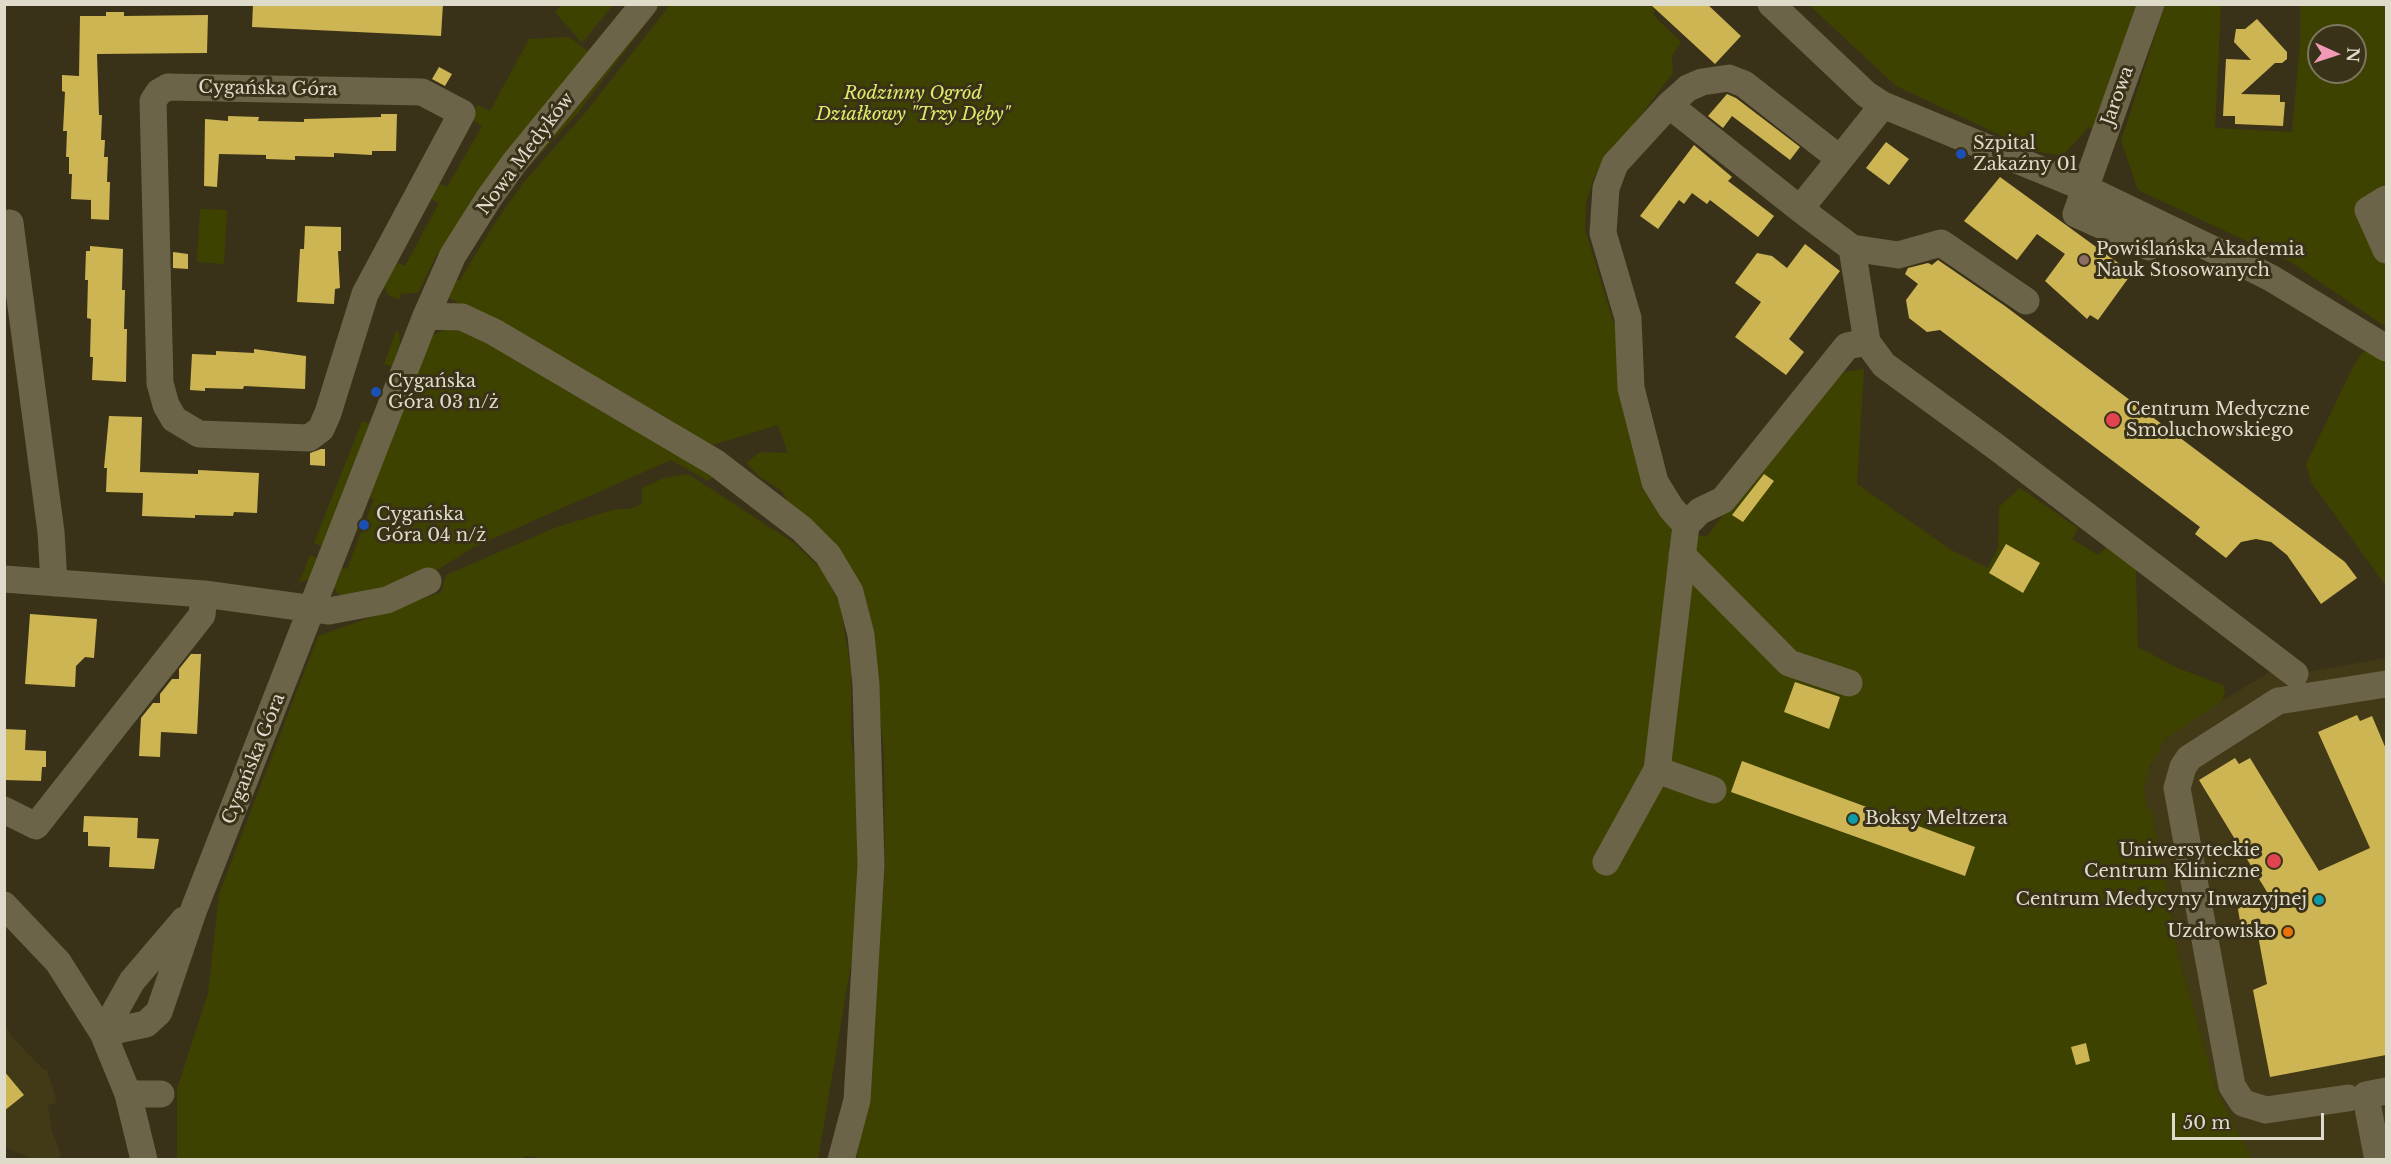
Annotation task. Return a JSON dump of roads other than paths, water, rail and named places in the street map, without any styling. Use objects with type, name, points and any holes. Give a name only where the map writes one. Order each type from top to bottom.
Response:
[{"type":"street","name":"Nowa Medyków","points":[[426,316],[453,255],[489,198],[645,4]]},
{"type":"street","points":[[1771,4],[1866,94],[1883,105],[2085,188],[2162,225],[2271,278],[2386,348]]},
{"type":"street","name":"Jarowa","points":[[2085,188],[2151,4]]},
{"type":"street","points":[[1686,525],[1671,508],[1655,482],[1631,388],[1628,318],[1603,233],[1606,188],[1615,164],[1669,105],[1688,88],[1702,82],[1729,78],[1744,84],[1840,159]]},
{"type":"street","name":"Cygańska Góra","points":[[168,87],[415,92],[428,94],[462,113],[365,294],[321,429],[309,438],[199,434],[174,419],[166,405],[160,383],[153,101],[159,92],[168,87]]},
{"type":"street","points":[[1669,105],[1852,248],[1898,255],[1941,243],[2026,301]]},
{"type":"street","points":[[1800,209],[1883,105]]},
{"type":"street","points":[[2386,199],[2368,210],[2386,250]]},
{"type":"street","points":[[10,223],[51,532],[54,583]]},
{"type":"street","points":[[1852,248],[1867,342],[1884,365],[1995,446],[2295,674]]},
{"type":"street","name":"Cygańska Góra","points":[[103,1033],[146,1024],[159,1012],[194,909],[314,609],[426,316]]},
{"type":"street","points":[[426,316],[462,317],[487,328],[716,463],[802,529],[828,555],[850,592],[861,635],[866,685],[872,865],[857,1100],[841,1160]]},
{"type":"street","points":[[1606,862],[1657,770],[1686,525],[1700,511],[1723,500],[1847,346],[1867,342]]},
{"type":"street","points":[[1682,555],[1789,663],[1849,683]]},
{"type":"street","points":[[4,579],[204,594],[329,611],[387,600],[428,581]]},
{"type":"street","points":[[4,810],[36,826],[202,615],[204,594]]},
{"type":"street","points":[[2378,1160],[2367,1098],[2276,1110],[2255,1108],[2243,1102],[2232,1086],[2177,788],[2182,767],[2189,758],[2278,701],[2386,684]]},
{"type":"street","points":[[1657,770],[1713,790]]},
{"type":"street","points":[[4,905],[58,962],[103,1033],[128,1094],[144,1160]]},
{"type":"street","name":"Cygańska Góra","points":[[103,1033],[132,981],[194,909]]},
{"type":"street","points":[[128,1094],[161,1094]]},
{"type":"place","name":"Szpital Zakaźny 01","points":[[1961,154]]},
{"type":"place","name":"Powiślańska Akademia Nauk Stosowanych","points":[[2084,260]]},
{"type":"place","name":"Cygańska Góra 03 n/ż","points":[[376,392]]},
{"type":"place","name":"Centrum Medyczne Smoluchowskiego","points":[[2113,420]]},
{"type":"place","name":"Cygańska Góra 04 n/ż","points":[[364,525]]},
{"type":"place","name":"Boksy Meltzera","points":[[1853,819]]},
{"type":"place","name":"Uniwersyteckie Centrum Kliniczne","points":[[2274,861]]},
{"type":"place","name":"Centrum Medycyny Inwazyjnej","points":[[2319,900]]},
{"type":"place","name":"Uzdrowisko","points":[[2288,932]]},
{"type":"park label","name":"Rodzinny Ogród Działkowy \"Trzy Dęby\"","points":[[913,104]]}]
